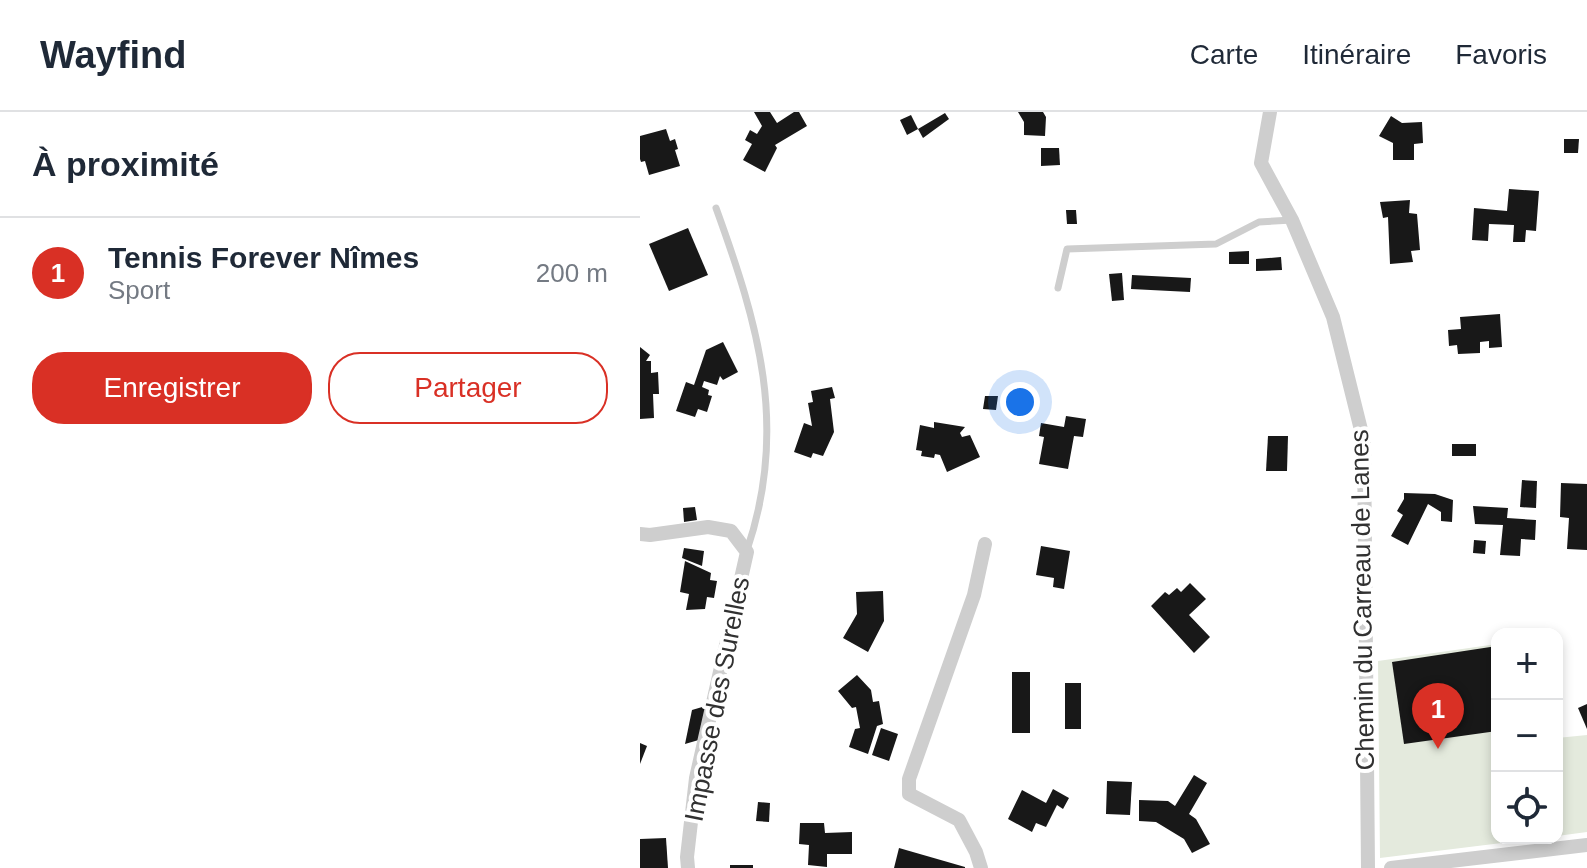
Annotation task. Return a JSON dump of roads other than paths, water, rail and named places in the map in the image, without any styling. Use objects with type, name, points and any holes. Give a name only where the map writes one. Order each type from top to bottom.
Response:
[{"type":"street","name":"Chemin du Carreau de Lanes","points":[[1270,112],[1261,163],[1292,220],[1333,317],[1364,442],[1368,868]]},
{"type":"street","name":"Impasse des Surelles","points":[[640,534],[708,527],[731,531],[747,552],[696,778],[688,868]]},
{"type":"street","points":[[981,868],[959,820],[909,794],[909,779],[974,595],[985,544]]},
{"type":"street","points":[[1391,868],[1587,845]]},
{"type":"lane","points":[[716,208],[740,275],[758,340],[768,411],[760,512],[747,552]]},
{"type":"lane","points":[[1058,288],[1067,249],[1216,244],[1259,222],[1292,220]]},
{"type":"place","name":"Tennis Forever Nîmes","points":[[1438,749]]}]
